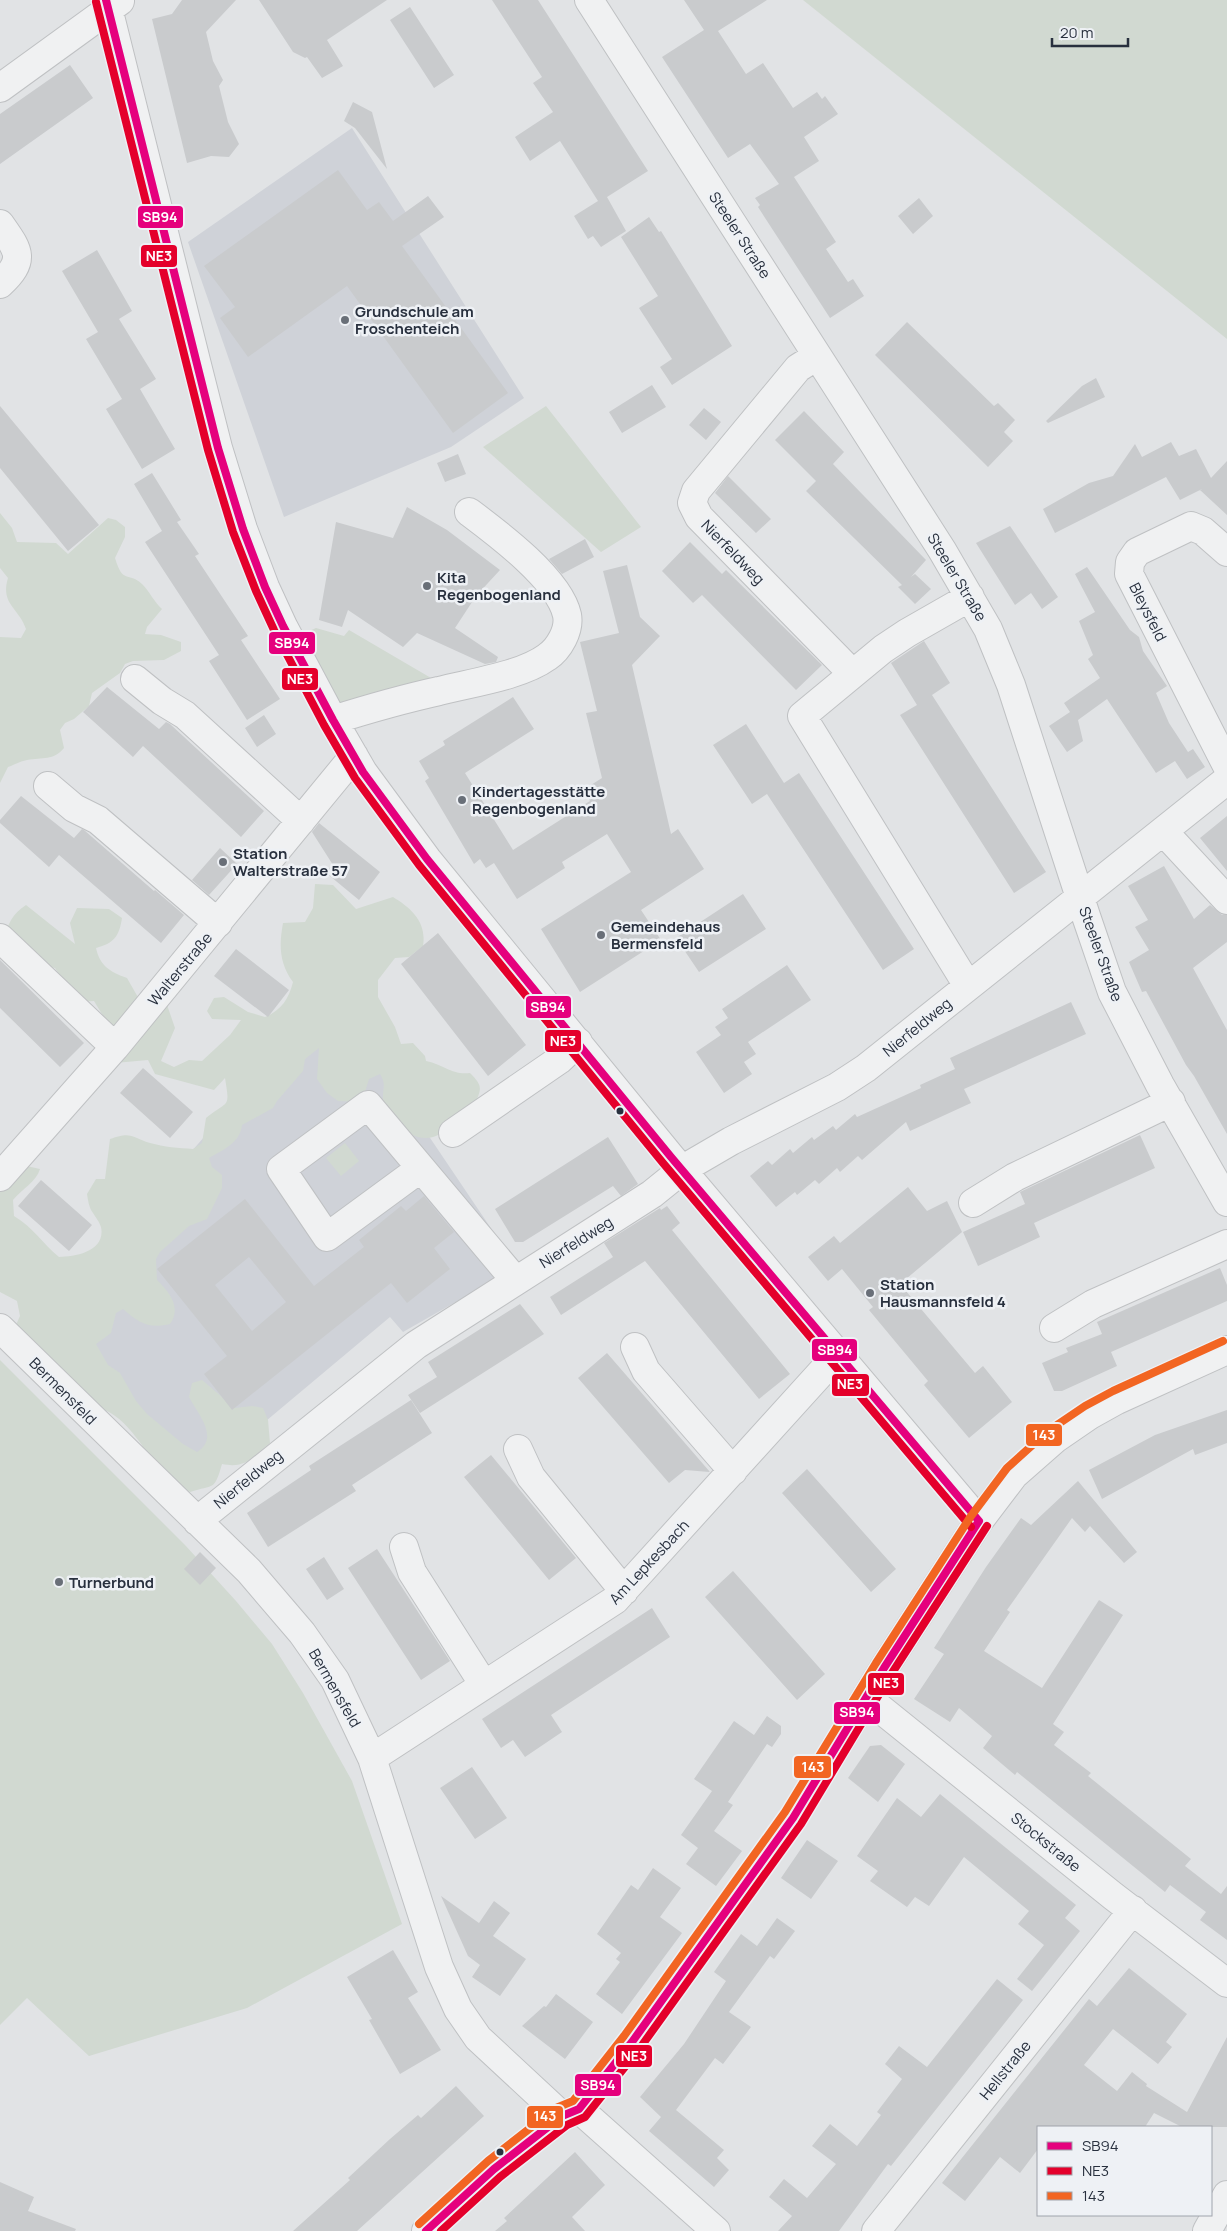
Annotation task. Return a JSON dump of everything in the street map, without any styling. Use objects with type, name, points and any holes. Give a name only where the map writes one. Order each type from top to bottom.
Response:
[{"type":"street","name":"Steeler Straße","points":[[589,0],[942,550],[988,629],[1011,685],[1112,992],[1134,1036],[1227,1202]]},
{"type":"street","points":[[0,88],[88,26],[112,3]]},
{"type":"street","points":[[112,3],[199,374],[240,520],[265,588],[332,720],[354,756],[427,859],[683,1169],[978,1521]]},
{"type":"street","points":[[0,224],[16,250],[18,260],[12,271],[0,284]]},
{"type":"street","name":"Nierfeldweg","points":[[817,356],[798,368],[696,491],[692,503],[699,517],[852,672]]},
{"type":"street","points":[[332,720],[376,707],[492,679],[536,663],[547,657],[559,645],[565,630],[567,616],[563,604],[550,583],[517,551],[469,512]]},
{"type":"street","name":"Bleysfeld","points":[[1227,552],[1203,531],[1191,526],[1138,552],[1128,568],[1133,583],[1227,766]]},
{"type":"street","points":[[968,986],[802,716],[852,672],[907,633],[970,597]]},
{"type":"street","points":[[135,678],[162,702],[185,715],[301,820]]},
{"type":"street","name":"Walterstraße","points":[[0,1177],[115,1047],[354,756]]},
{"type":"street","points":[[1080,896],[1227,780]]},
{"type":"street","points":[[48,786],[74,808],[98,820],[218,923]]},
{"type":"street","points":[[1163,831],[1227,900]]},
{"type":"street","name":"Nierfeldweg","points":[[197,1520],[409,1350],[515,1280],[652,1194],[683,1169],[746,1132],[850,1080],[1080,896]]},
{"type":"street","points":[[0,938],[115,1047]]},
{"type":"street","points":[[454,1134],[559,1060],[578,1042]]},
{"type":"street","points":[[973,1203],[1015,1177],[1171,1102]]},
{"type":"street","points":[[421,1168],[327,1238],[281,1170],[368,1105],[421,1168],[515,1280]]},
{"type":"street","points":[[1054,1328],[1093,1304],[1227,1244]]},
{"type":"street","name":"Bermensfeld","points":[[0,1328],[265,1588],[302,1633],[338,1687],[372,1758],[439,1966],[458,2009],[478,2038],[716,2231]]},
{"type":"street","points":[[635,1347],[646,1371],[733,1471]]},
{"type":"street","points":[[426,2231],[494,2169],[570,2112],[632,2042],[793,1818],[884,1668],[978,1521],[1024,1465],[1073,1427],[1117,1400],[1227,1350]]},
{"type":"street","name":"Am Lepkesbach","points":[[372,1758],[605,1608],[624,1591],[838,1354]]},
{"type":"street","points":[[518,1449],[531,1477],[624,1591]]},
{"type":"street","points":[[404,1547],[412,1572],[484,1685]]},
{"type":"street","name":"Stockstraße","points":[[867,1698],[1113,1896],[1227,1983]]},
{"type":"street","name":"Hellstraße","points":[[876,2231],[1133,1910]]},
{"type":"street","points":[[1207,2231],[1227,2195]]},
{"type":"shaded area","points":[[803,0],[1227,0],[1227,339]]},
{"type":"shaded area","name":"Grundschule am Froschenteich","points":[[352,128],[524,398],[451,447],[284,517],[188,242]]},
{"type":"shaded area","points":[[546,406],[641,527],[601,552],[483,447]]},
{"type":"shaded area","points":[[0,513],[12,528],[17,542],[56,543],[68,554],[108,518],[116,520],[125,527],[125,537],[115,558],[121,572],[123,575],[133,578],[142,584],[162,609],[147,627],[145,634],[161,635],[181,642],[181,651],[164,660],[133,661],[125,664],[120,673],[92,693],[89,706],[74,719],[65,723],[60,730],[64,748],[60,752],[52,757],[25,761],[8,767],[0,783],[0,637],[21,638],[26,629],[8,600],[6,587],[8,578],[0,568]]},
{"type":"shaded area","points":[[316,628],[344,636],[349,630],[443,685],[342,710],[303,634]]},
{"type":"shaded area","points":[[315,884],[333,885],[356,909],[393,897],[406,906],[416,917],[423,930],[423,946],[409,957],[395,958],[378,980],[378,997],[395,1027],[401,1044],[413,1043],[425,1056],[426,1061],[458,1073],[470,1073],[478,1082],[480,1092],[474,1106],[446,1120],[444,1132],[433,1137],[417,1137],[401,1129],[389,1116],[383,1101],[384,1084],[380,1074],[369,1079],[364,1095],[359,1102],[338,1101],[327,1093],[317,1079],[319,1048],[305,1059],[303,1071],[273,1108],[242,1125],[238,1137],[234,1141],[225,1149],[209,1158],[212,1167],[222,1175],[222,1188],[207,1219],[189,1226],[160,1252],[156,1259],[157,1280],[170,1295],[174,1306],[175,1312],[170,1324],[156,1326],[145,1324],[123,1309],[116,1313],[111,1333],[96,1344],[108,1365],[120,1373],[136,1401],[147,1414],[183,1444],[197,1452],[204,1446],[207,1440],[207,1433],[202,1418],[189,1397],[192,1383],[202,1380],[235,1408],[252,1406],[263,1408],[268,1420],[270,1443],[249,1461],[237,1465],[222,1464],[217,1479],[212,1486],[190,1492],[167,1476],[119,1419],[99,1408],[15,1327],[20,1316],[17,1301],[0,1292],[0,1160],[40,1169],[33,1181],[13,1200],[14,1216],[27,1225],[59,1257],[81,1254],[94,1247],[99,1242],[101,1235],[101,1227],[91,1209],[87,1194],[96,1179],[105,1179],[110,1139],[127,1135],[150,1143],[193,1149],[202,1143],[206,1118],[226,1103],[225,1078],[214,1090],[155,1074],[148,1060],[115,1063],[118,1026],[108,1024],[94,1001],[76,1002],[55,968],[22,961],[4,939],[11,920],[26,905],[75,944],[70,923],[77,908],[109,909],[122,918],[115,938],[107,944],[96,948],[98,954],[107,968],[127,978],[139,999],[166,1002],[175,1028],[161,1061],[174,1067],[189,1060],[202,1061],[230,1035],[241,1020],[212,1019],[207,1011],[214,998],[224,997],[248,1012],[265,1017],[276,1011],[284,1003],[293,982],[285,968],[281,954],[283,923],[305,922],[313,908]]},
{"type":"shaded area","points":[[331,991],[517,1267],[403,1332],[390,1317],[210,1468],[194,1474],[45,1320]]},
{"type":"shaded area","points":[[345,1143],[359,1161],[341,1176],[326,1158]]},
{"type":"shaded area","points":[[0,1360],[185,1545],[272,1644],[303,1693],[352,1781],[402,1924],[247,2008],[89,2056],[27,1998],[0,2025]]},
{"type":"building","points":[[182,0],[236,0],[206,32],[213,61],[223,80],[219,86],[228,122],[239,144],[229,157],[211,156],[187,163],[152,19],[172,14]]},
{"type":"building","points":[[259,0],[387,0],[327,40],[343,66],[322,78],[307,57],[305,58],[293,52]]},
{"type":"building","points":[[492,0],[538,0],[648,171],[607,197],[626,231],[601,247],[593,236],[588,239],[574,216],[598,201],[560,141],[530,161],[515,137],[553,112],[533,83],[542,77]]},
{"type":"building","points":[[684,0],[767,0],[718,31],[746,74],[763,63],[793,108],[817,92],[822,99],[825,96],[838,114],[804,137],[819,161],[794,177],[836,242],[826,249],[848,282],[853,279],[864,296],[830,318],[758,207],[760,205],[755,198],[779,184],[750,144],[728,158],[662,57],[704,30]]},
{"type":"building","points":[[410,7],[454,75],[434,88],[390,20]]},
{"type":"building","points":[[70,65],[93,98],[0,164],[0,114]]},
{"type":"building","points":[[353,102],[372,112],[387,169],[355,128],[344,121]]},
{"type":"building","points":[[338,170],[367,210],[379,202],[393,221],[428,196],[444,217],[402,246],[508,393],[453,433],[347,286],[248,357],[220,318],[235,307],[204,266]]},
{"type":"building","points":[[919,198],[933,216],[913,234],[898,216]]},
{"type":"building","points":[[649,217],[659,232],[661,231],[732,346],[672,385],[660,367],[672,359],[639,308],[658,296],[621,237]]},
{"type":"building","points":[[97,250],[132,311],[119,319],[156,379],[140,389],[175,449],[142,469],[106,409],[122,399],[86,339],[98,332],[62,271]]},
{"type":"building","points":[[907,322],[994,406],[998,403],[1015,420],[1004,432],[1013,441],[988,467],[875,355]]},
{"type":"building","points":[[1096,378],[1105,397],[1048,423],[1046,421],[1082,386]]},
{"type":"building","points":[[652,385],[666,407],[622,433],[609,412]]},
{"type":"building","points":[[0,406],[99,525],[68,551],[0,468]]},
{"type":"building","points":[[704,408],[721,422],[706,440],[689,425]]},
{"type":"building","points":[[804,411],[844,452],[833,464],[926,560],[911,577],[915,574],[931,589],[915,604],[898,587],[902,585],[806,491],[816,481],[775,440]]},
{"type":"building","points":[[1171,442],[1179,456],[1196,449],[1211,478],[1227,461],[1227,515],[1200,490],[1180,500],[1166,477],[1055,533],[1043,509],[1089,483],[1113,476],[1135,444],[1142,457]]},
{"type":"building","points":[[458,454],[466,474],[445,482],[437,463]]},
{"type":"building","points":[[152,473],[181,520],[177,522],[199,554],[195,556],[248,636],[241,640],[280,699],[247,720],[209,661],[219,655],[145,542],[162,531],[134,484]]},
{"type":"building","points":[[728,476],[771,519],[756,533],[715,493]]},
{"type":"building","name":"Kita Regenbogenland","points":[[407,507],[447,530],[500,570],[476,596],[455,628],[498,657],[496,662],[485,664],[417,633],[403,647],[348,610],[342,627],[319,620],[336,522],[393,538]]},
{"type":"building","points":[[1010,526],[1058,597],[1042,609],[1031,593],[1015,605],[976,543]]},
{"type":"building","points":[[585,539],[594,557],[562,574],[549,559]]},
{"type":"building","points":[[690,542],[722,574],[726,570],[822,665],[796,690],[702,595],[693,603],[662,571]]},
{"type":"building","points":[[627,565],[640,617],[660,636],[632,665],[671,834],[678,829],[704,869],[641,910],[661,940],[580,992],[541,929],[631,872],[607,834],[562,862],[565,868],[517,899],[494,863],[486,868],[480,859],[474,864],[425,781],[429,778],[419,761],[445,745],[443,741],[513,697],[534,729],[465,773],[513,850],[590,801],[583,790],[602,778],[586,713],[597,711],[580,642],[619,633],[603,571]]},
{"type":"building","points":[[1087,567],[1130,630],[1139,637],[1143,651],[1167,686],[1156,693],[1169,723],[1188,752],[1193,749],[1205,767],[1187,779],[1175,761],[1156,773],[1107,699],[1078,720],[1083,741],[1067,752],[1049,726],[1070,712],[1064,703],[1100,678],[1088,659],[1093,655],[1079,621],[1095,612],[1075,574]]},
{"type":"building","points":[[924,641],[950,683],[932,695],[1046,872],[1014,893],[900,715],[917,705],[891,663]]},
{"type":"building","points":[[107,687],[159,729],[166,722],[170,724],[264,811],[241,837],[143,746],[133,757],[83,712]]},
{"type":"building","points":[[264,715],[276,734],[257,747],[245,728]]},
{"type":"building","points":[[746,724],[784,783],[799,773],[914,949],[883,970],[767,794],[752,804],[713,745]]},
{"type":"building","points":[[21,796],[74,838],[82,829],[84,830],[184,915],[161,943],[59,855],[49,867],[0,823],[0,820]]},
{"type":"building","points":[[1227,816],[1227,871],[1200,838]]},
{"type":"building","points":[[319,823],[380,872],[359,900],[325,872],[333,865],[312,832]]},
{"type":"building","points":[[220,848],[237,864],[209,895],[192,880]]},
{"type":"building","points":[[1164,866],[1194,919],[1210,905],[1222,915],[1227,915],[1227,942],[1193,968],[1227,1030],[1227,1134],[1186,1065],[1146,991],[1142,992],[1129,962],[1149,950],[1135,927],[1148,920],[1128,886]]},
{"type":"building","points":[[743,894],[766,929],[699,972],[676,938]]},
{"type":"building","points":[[438,933],[526,1045],[488,1076],[401,964]]},
{"type":"building","points":[[236,949],[289,990],[268,1017],[214,976]]},
{"type":"building","points":[[0,960],[84,1043],[60,1067],[0,1008]]},
{"type":"building","points":[[787,965],[811,1000],[748,1042],[756,1054],[744,1062],[752,1074],[724,1093],[696,1052],[721,1035],[715,1027],[728,1018],[722,1009]]},
{"type":"building","points":[[1071,1002],[1086,1034],[964,1089],[971,1103],[910,1131],[906,1122],[862,1160],[858,1156],[840,1172],[837,1168],[819,1184],[815,1180],[797,1195],[795,1192],[776,1207],[750,1176],[768,1161],[772,1165],[790,1149],[793,1153],[812,1137],[814,1140],[833,1126],[836,1130],[855,1114],[857,1117],[921,1088],[920,1085],[955,1069],[950,1058]]},
{"type":"building","points":[[143,1068],[193,1112],[170,1138],[120,1093]]},
{"type":"building","points":[[1140,1135],[1155,1168],[1034,1223],[1040,1237],[978,1266],[963,1232],[1025,1204],[1020,1192]]},
{"type":"building","points":[[608,1137],[638,1184],[621,1196],[613,1186],[523,1242],[515,1242],[495,1209]]},
{"type":"building","points":[[41,1180],[92,1225],[69,1251],[18,1206]]},
{"type":"building","points":[[908,1187],[927,1211],[947,1201],[962,1232],[900,1284],[975,1373],[983,1366],[1012,1402],[969,1438],[924,1385],[928,1381],[869,1310],[873,1307],[842,1269],[828,1281],[808,1257],[834,1236],[840,1243]]},
{"type":"building","points":[[424,1196],[454,1232],[434,1248],[450,1269],[407,1303],[391,1283],[232,1410],[204,1374],[227,1356],[157,1269],[245,1199],[314,1286],[364,1247],[359,1240],[401,1206],[406,1211]],"holes":[[[249,1257],[286,1302],[252,1331],[215,1285]]]},
{"type":"building","points":[[667,1206],[680,1223],[672,1230],[790,1374],[759,1399],[645,1261],[561,1315],[550,1297],[613,1257],[604,1243],[660,1208],[661,1210]]},
{"type":"building","points":[[1220,1268],[1227,1285],[1227,1301],[1111,1352],[1117,1366],[1062,1391],[1054,1391],[1042,1363],[1068,1352],[1066,1348],[1102,1334],[1097,1322]]},
{"type":"building","points":[[520,1304],[544,1334],[420,1413],[408,1395],[437,1377],[428,1362]]},
{"type":"building","points":[[607,1353],[710,1472],[685,1470],[669,1483],[578,1378]]},
{"type":"building","points":[[411,1400],[432,1433],[352,1485],[356,1491],[268,1547],[247,1513],[311,1470],[309,1466]]},
{"type":"building","points":[[1227,1410],[1227,1443],[1195,1455],[1193,1449],[1102,1499],[1089,1470],[1155,1435]]},
{"type":"building","points":[[491,1455],[576,1558],[549,1580],[464,1477]]},
{"type":"building","points":[[807,1469],[896,1569],[871,1592],[782,1493]]},
{"type":"building","points":[[1078,1481],[1137,1552],[1124,1563],[1090,1526],[1085,1532],[1072,1518],[1007,1610],[1010,1612],[984,1651],[1042,1688],[1099,1600],[1123,1615],[1053,1724],[1064,1732],[1054,1745],[1091,1773],[1088,1776],[1191,1859],[1185,1866],[1221,1894],[1227,1886],[1227,1940],[1200,1920],[1206,1912],[1170,1885],[1165,1892],[1017,1772],[1015,1775],[983,1748],[992,1736],[959,1708],[950,1722],[914,1699],[944,1654],[934,1648],[986,1567],[1021,1518],[1031,1525]]},
{"type":"building","points":[[377,1549],[450,1661],[421,1680],[348,1568]]},
{"type":"building","points":[[200,1552],[216,1568],[200,1585],[184,1569]]},
{"type":"building","points":[[324,1557],[344,1589],[327,1600],[306,1569]]},
{"type":"building","points":[[733,1571],[825,1674],[797,1700],[705,1597]]},
{"type":"building","points":[[652,1608],[670,1637],[551,1715],[562,1732],[525,1757],[513,1740],[501,1748],[482,1719]]},
{"type":"building","points":[[767,1716],[781,1726],[781,1734],[772,1747],[767,1744],[728,1802],[733,1805],[714,1831],[742,1851],[716,1886],[686,1864],[698,1848],[681,1835],[712,1791],[694,1779],[734,1721],[754,1735]]},
{"type":"building","points":[[881,1745],[905,1764],[878,1802],[848,1778],[870,1746]]},
{"type":"building","points":[[472,1767],[507,1818],[475,1839],[440,1788]]},
{"type":"building","points":[[940,1794],[1076,1905],[1065,1918],[1080,1931],[1032,1991],[1017,1979],[1044,1945],[1018,1924],[1029,1911],[964,1857],[929,1906],[915,1897],[907,1907],[870,1881],[878,1871],[857,1856],[897,1798],[921,1817]]},
{"type":"building","points":[[807,1840],[838,1861],[811,1899],[781,1878]]},
{"type":"building","points":[[653,1868],[681,1888],[660,1917],[682,1933],[622,2014],[596,1994],[620,1962],[616,1959],[621,1953],[597,1934],[631,1885],[638,1890]]},
{"type":"building","points":[[441,1896],[479,1923],[494,1901],[510,1913],[493,1936],[526,1959],[500,1996],[472,1977],[480,1965],[468,1956]]},
{"type":"building","points":[[777,1918],[795,1931],[774,1959],[770,1956],[729,2012],[751,2027],[723,2064],[715,2058],[676,2110],[724,2150],[717,2158],[729,2170],[714,2187],[649,2131],[661,2117],[640,2097],[684,2044],[726,1981],[714,1972],[741,1934],[757,1946]]},
{"type":"building","points":[[393,1950],[418,1992],[408,1998],[441,2050],[400,2074],[369,2020],[372,2019],[347,1977]]},
{"type":"building","points":[[1129,1968],[1187,2014],[1166,2042],[1172,2047],[1158,2064],[1113,2029],[1084,2065],[1117,2091],[1132,2072],[1147,2084],[1146,2086],[1187,2112],[1227,2037],[1227,2127],[1180,2126],[1154,2113],[1146,2126],[1037,2126],[1037,2150],[1020,2173],[1000,2157],[965,2201],[942,2183],[1089,1999],[1097,2006]]},
{"type":"building","points":[[997,1979],[1023,2000],[891,2166],[888,2164],[839,2231],[778,2231],[792,2216],[769,2197],[784,2179],[807,2198],[836,2164],[812,2146],[830,2124],[857,2146],[881,2115],[877,2112],[902,2079],[885,2064],[899,2046],[927,2067]]},
{"type":"building","points":[[556,1994],[593,2022],[565,2059],[522,2026],[544,2006],[546,2007]]},
{"type":"building","points":[[456,2086],[484,2116],[357,2231],[293,2231],[350,2180],[348,2178],[390,2139],[418,2115],[421,2118]]},
{"type":"building","points":[[575,2152],[605,2185],[572,2217],[585,2231],[495,2231],[507,2221],[504,2218]]},
{"type":"building","points":[[0,2182],[34,2197],[28,2211],[76,2229],[75,2231],[0,2231]]},
{"type":"transit line","name":"SB94","points":[[106,0],[218,448],[243,529],[265,587],[283,626],[333,720],[363,772],[427,859],[671,1157],[979,1521]]},
{"type":"transit line","name":"NE3","points":[[96,2],[208,450],[233,532],[256,591],[274,630],[324,725],[355,778],[419,865],[663,1163],[971,1527]]},
{"type":"transit line","name":"143","points":[[419,2224],[488,2161],[556,2108],[573,2101],[624,2036],[785,1812],[876,1663],[971,1516],[1007,1468],[1048,1431],[1085,1406],[1113,1391],[1223,1341]]},
{"type":"transit line","name":"SB94","points":[[426,2231],[494,2169],[562,2116],[579,2109],[632,2042],[793,1818],[884,1668],[979,1521]]},
{"type":"transit line","name":"NE3","points":[[441,2231],[500,2177],[567,2125],[585,2117],[640,2048],[801,1824],[892,1673],[987,1526]]},
{"type":"place","name":"Grundschule am Froschenteich","points":[[345,320]]},
{"type":"place","name":"Kita Regenbogenland","points":[[427,586]]},
{"type":"place","name":"Kindertagesstätte Regenbogenland","points":[[462,800]]},
{"type":"place","name":"Station Walterstraße 57","points":[[223,862]]},
{"type":"place","name":"Gemeindehaus Bermensfeld","points":[[601,935]]},
{"type":"place","name":"Station Hausmannsfeld 4","points":[[870,1293]]},
{"type":"place","name":"Turnerbund","points":[[59,1582]]}]
